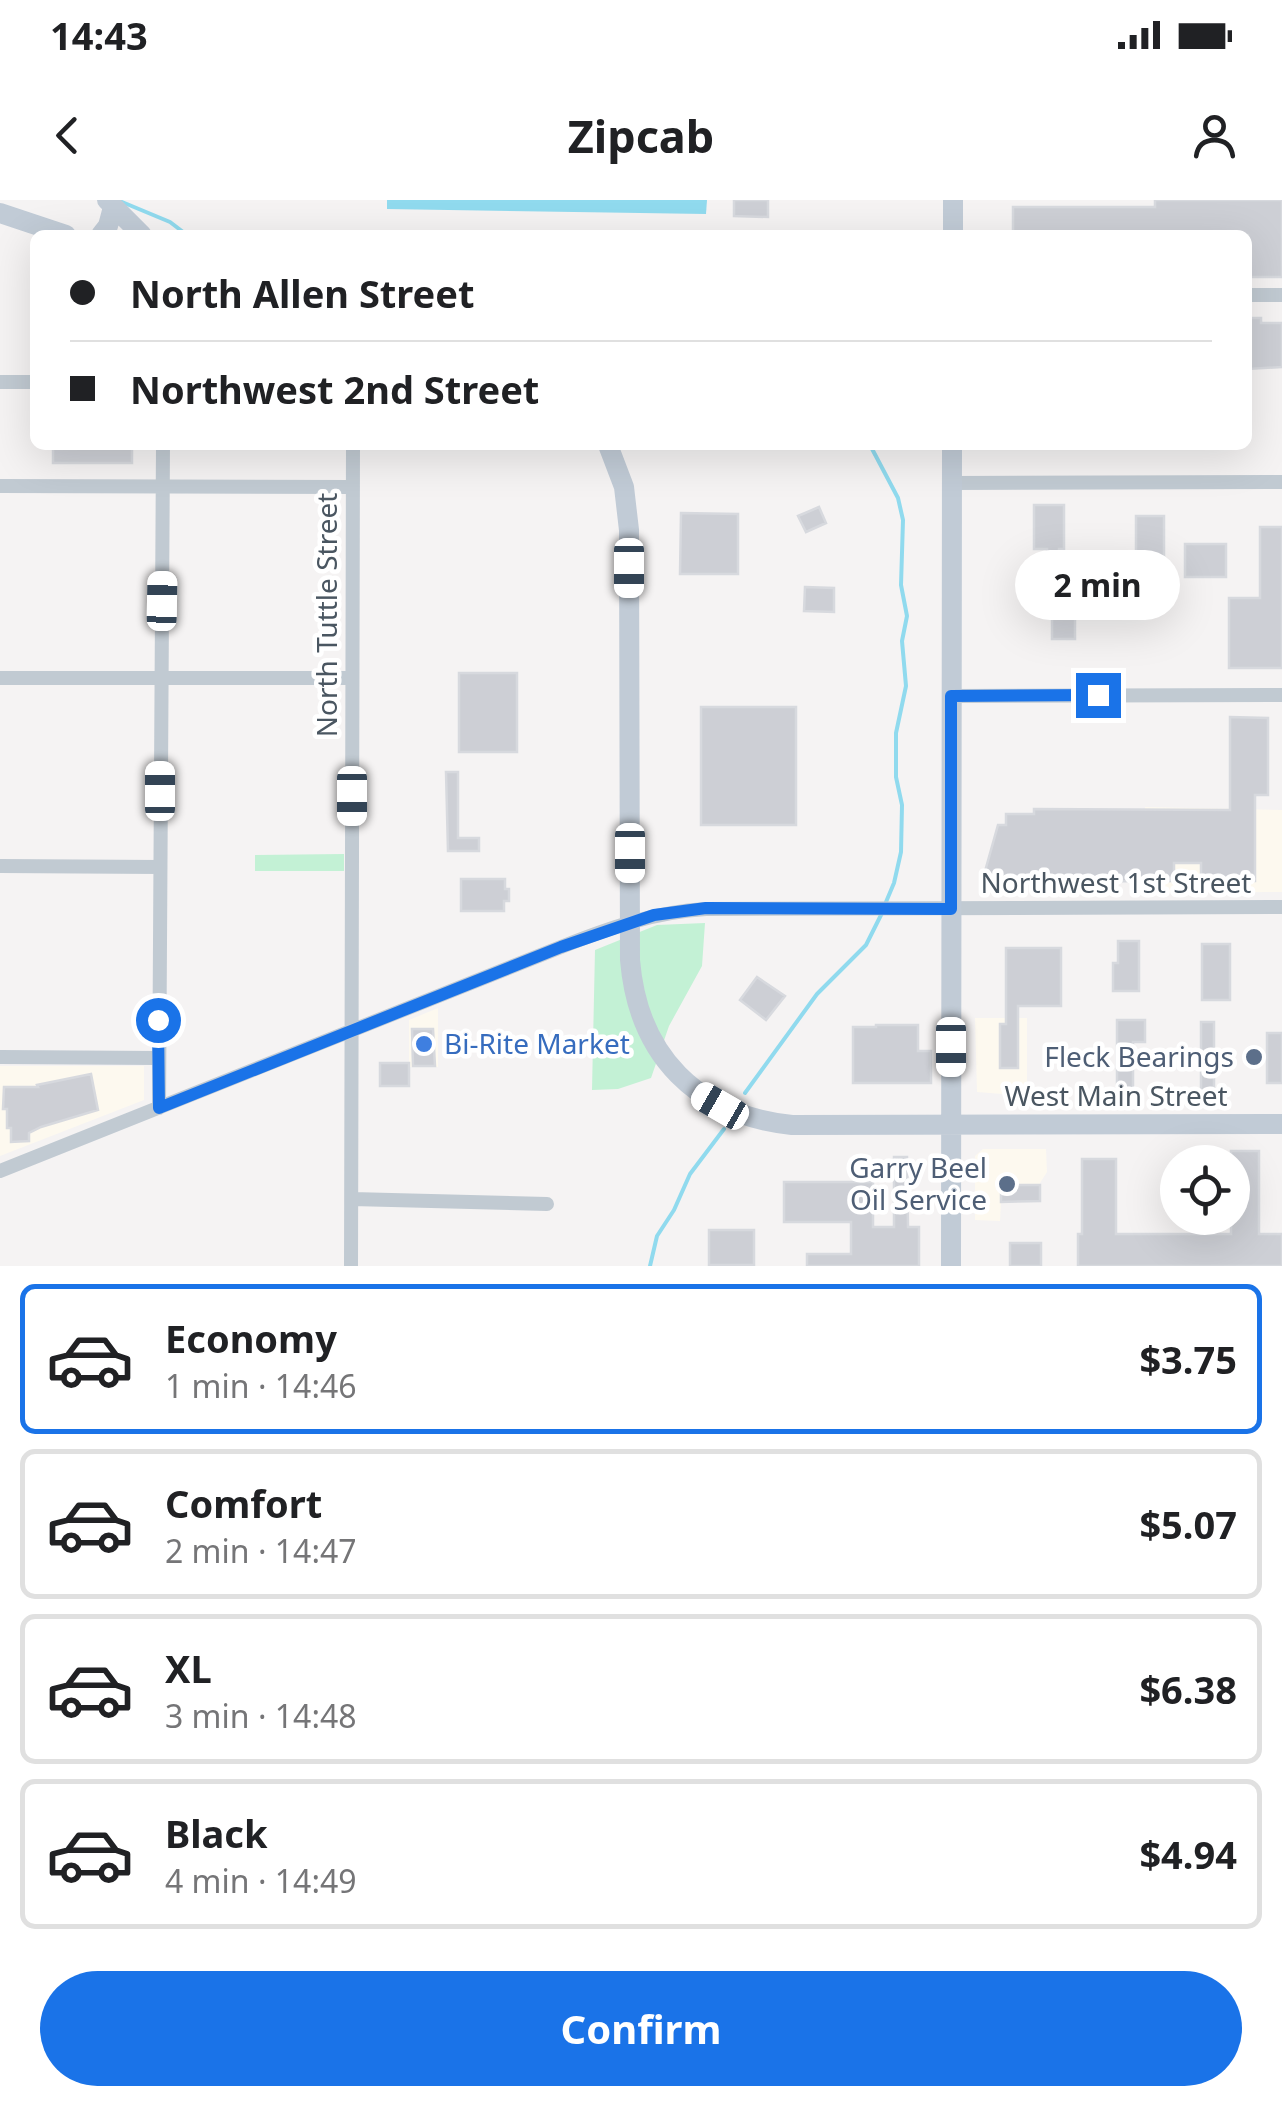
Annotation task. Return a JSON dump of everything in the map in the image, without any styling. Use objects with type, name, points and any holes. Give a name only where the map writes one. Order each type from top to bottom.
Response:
[{"type":"main road","points":[[952,230],[953,200]]},
{"type":"main road","points":[[105,230],[110,203]]},
{"type":"main road","points":[[110,203],[137,230]]},
{"type":"main road","points":[[0,213],[51,230]]},
{"type":"main road","name":"West Main Street","points":[[610,450],[624,487],[629,530],[632,985],[646,1032],[670,1066],[703,1096],[738,1114],[792,1126],[1282,1124]]},
{"type":"main road","points":[[950,1266],[952,450]]},
{"type":"street","points":[[1252,296],[1282,296]]},
{"type":"street","points":[[0,382],[30,382]]},
{"type":"street","points":[[159,1108],[163,450]]},
{"type":"street","name":"North Tuttle Street","points":[[351,1266],[353,450]]},
{"type":"street","points":[[952,483],[1282,482]]},
{"type":"street","points":[[0,486],[352,488]]},
{"type":"street","points":[[0,678],[352,678]]},
{"type":"street","points":[[951,696],[1282,694]]},
{"type":"street","points":[[0,866],[160,867]]},
{"type":"street","name":"Northwest 1st Street","points":[[0,1171],[561,947],[666,913],[706,908],[1282,907]]},
{"type":"street","points":[[0,1057],[158,1058]]},
{"type":"street","points":[[352,1199],[547,1204]]},
{"type":"shaded area","points":[[1145,807],[1282,810],[1282,892],[1144,893]]},
{"type":"shaded area","name":"Bi-Rite Market","points":[[438,1008],[438,1067],[409,1067],[409,1020]]},
{"type":"shaded area","points":[[975,1018],[1027,1018],[1027,1096],[977,1092]]},
{"type":"shaded area","points":[[0,1066],[144,1066],[144,1100],[0,1156]]},
{"type":"shaded area","name":"Garry Beel Oil Service","points":[[983,1149],[1046,1149],[1047,1172],[1040,1183],[1040,1201],[1001,1202],[1000,1221],[975,1220],[975,1156]]},
{"type":"green space","points":[[344,854],[344,871],[255,871],[255,855]]},
{"type":"green space","points":[[705,923],[702,966],[669,1026],[651,1078],[618,1089],[592,1090],[595,950],[657,925]]},
{"type":"water","points":[[387,200],[707,200],[706,214],[387,209]]},
{"type":"building","points":[[734,200],[768,200],[768,217],[734,216]]},
{"type":"building","points":[[1155,200],[1282,200],[1282,277],[1252,277],[1252,230],[1013,230],[1013,207],[1155,207]]},
{"type":"building","points":[[1252,318],[1261,318],[1261,323],[1282,323],[1282,367],[1252,369]]},
{"type":"building","points":[[53,450],[132,450],[132,463],[53,463]]},
{"type":"building","points":[[1034,505],[1064,505],[1064,549],[1059,549],[1059,572],[1063,572],[1063,598],[1075,598],[1075,639],[1052,639],[1052,582],[1045,582],[1047,549],[1034,549]]},
{"type":"building","points":[[819,507],[826,523],[806,532],[798,516]]},
{"type":"building","points":[[681,513],[738,514],[738,574],[680,574]]},
{"type":"building","points":[[1136,516],[1164,516],[1164,564],[1136,564]]},
{"type":"building","points":[[1260,527],[1282,527],[1282,668],[1229,668],[1229,598],[1260,598]]},
{"type":"building","points":[[1185,544],[1226,544],[1226,577],[1185,577]]},
{"type":"building","points":[[805,587],[834,588],[834,612],[804,611]]},
{"type":"building","points":[[459,673],[517,673],[517,752],[459,752]]},
{"type":"building","points":[[701,707],[796,707],[796,825],[701,825]]},
{"type":"building","points":[[1230,717],[1268,718],[1268,795],[1255,795],[1255,881],[1201,881],[1201,863],[1174,863],[1174,881],[982,882],[998,825],[1006,825],[1006,814],[1034,814],[1034,809],[1230,810]]},
{"type":"building","points":[[446,772],[458,772],[458,838],[479,838],[479,851],[448,851]]},
{"type":"building","points":[[461,879],[505,879],[509,901],[504,901],[504,911],[461,911]]},
{"type":"building","points":[[1118,941],[1139,941],[1139,991],[1113,991]]},
{"type":"building","points":[[1202,944],[1230,944],[1230,1000],[1202,1000]]},
{"type":"building","points":[[1006,948],[1061,948],[1061,1006],[1018,1006],[1018,1068],[1000,1068],[1000,1024],[1006,1024]]},
{"type":"building","points":[[757,977],[785,996],[766,1020],[740,1000]]},
{"type":"building","points":[[1117,1020],[1145,1020],[1145,1042],[1133,1042],[1133,1098],[1117,1098]]},
{"type":"building","points":[[1201,1022],[1214,1022],[1214,1096],[1201,1096]]},
{"type":"building","points":[[918,1025],[918,1051],[931,1051],[931,1083],[853,1083],[853,1027]]},
{"type":"building","points":[[412,1029],[433,1029],[435,1066],[413,1066]]},
{"type":"building","points":[[1267,1033],[1282,1033],[1282,1083],[1267,1083]]},
{"type":"building","points":[[380,1063],[409,1063],[409,1086],[380,1086]]},
{"type":"building","points":[[91,1074],[98,1110],[41,1127],[29,1133],[29,1141],[11,1142],[7,1109],[3,1109],[4,1087],[38,1087]]},
{"type":"building","points":[[1250,1151],[1259,1151],[1259,1234],[1282,1234],[1282,1266],[1078,1266],[1082,1159],[1116,1159],[1116,1234],[1250,1235]]},
{"type":"building","points":[[894,1157],[907,1157],[908,1227],[919,1227],[919,1266],[807,1266],[807,1254],[851,1254],[851,1222],[784,1222],[784,1182],[873,1182],[873,1227],[894,1227]]},
{"type":"building","points":[[1006,1185],[1040,1185],[1040,1201],[1001,1202],[1001,1189]]},
{"type":"building","points":[[709,1230],[754,1230],[754,1265],[709,1265]]},
{"type":"building","points":[[1010,1243],[1041,1243],[1041,1266],[1010,1266]]},
{"type":"waterway","points":[[122,202],[180,230]]},
{"type":"waterway","points":[[873,450],[898,498],[903,520],[901,585],[907,616],[902,641],[906,686],[896,733],[901,852],[886,902]]},
{"type":"waterway","points":[[745,1093],[817,994],[866,945],[883,911]]},
{"type":"waterway","points":[[650,1266],[657,1236],[690,1174],[724,1129]]},
{"type":"place","name":"Bi-Rite Market","points":[[424,1044]]},
{"type":"place","name":"Fleck Bearings","points":[[1254,1057]]},
{"type":"place","name":"Garry Beel Oil Service","points":[[1007,1184]]},
{"type":"route","points":[[158,1020],[159,1108],[602,931],[654,915],[706,908],[951,909],[951,696],[1098,695]]}]
